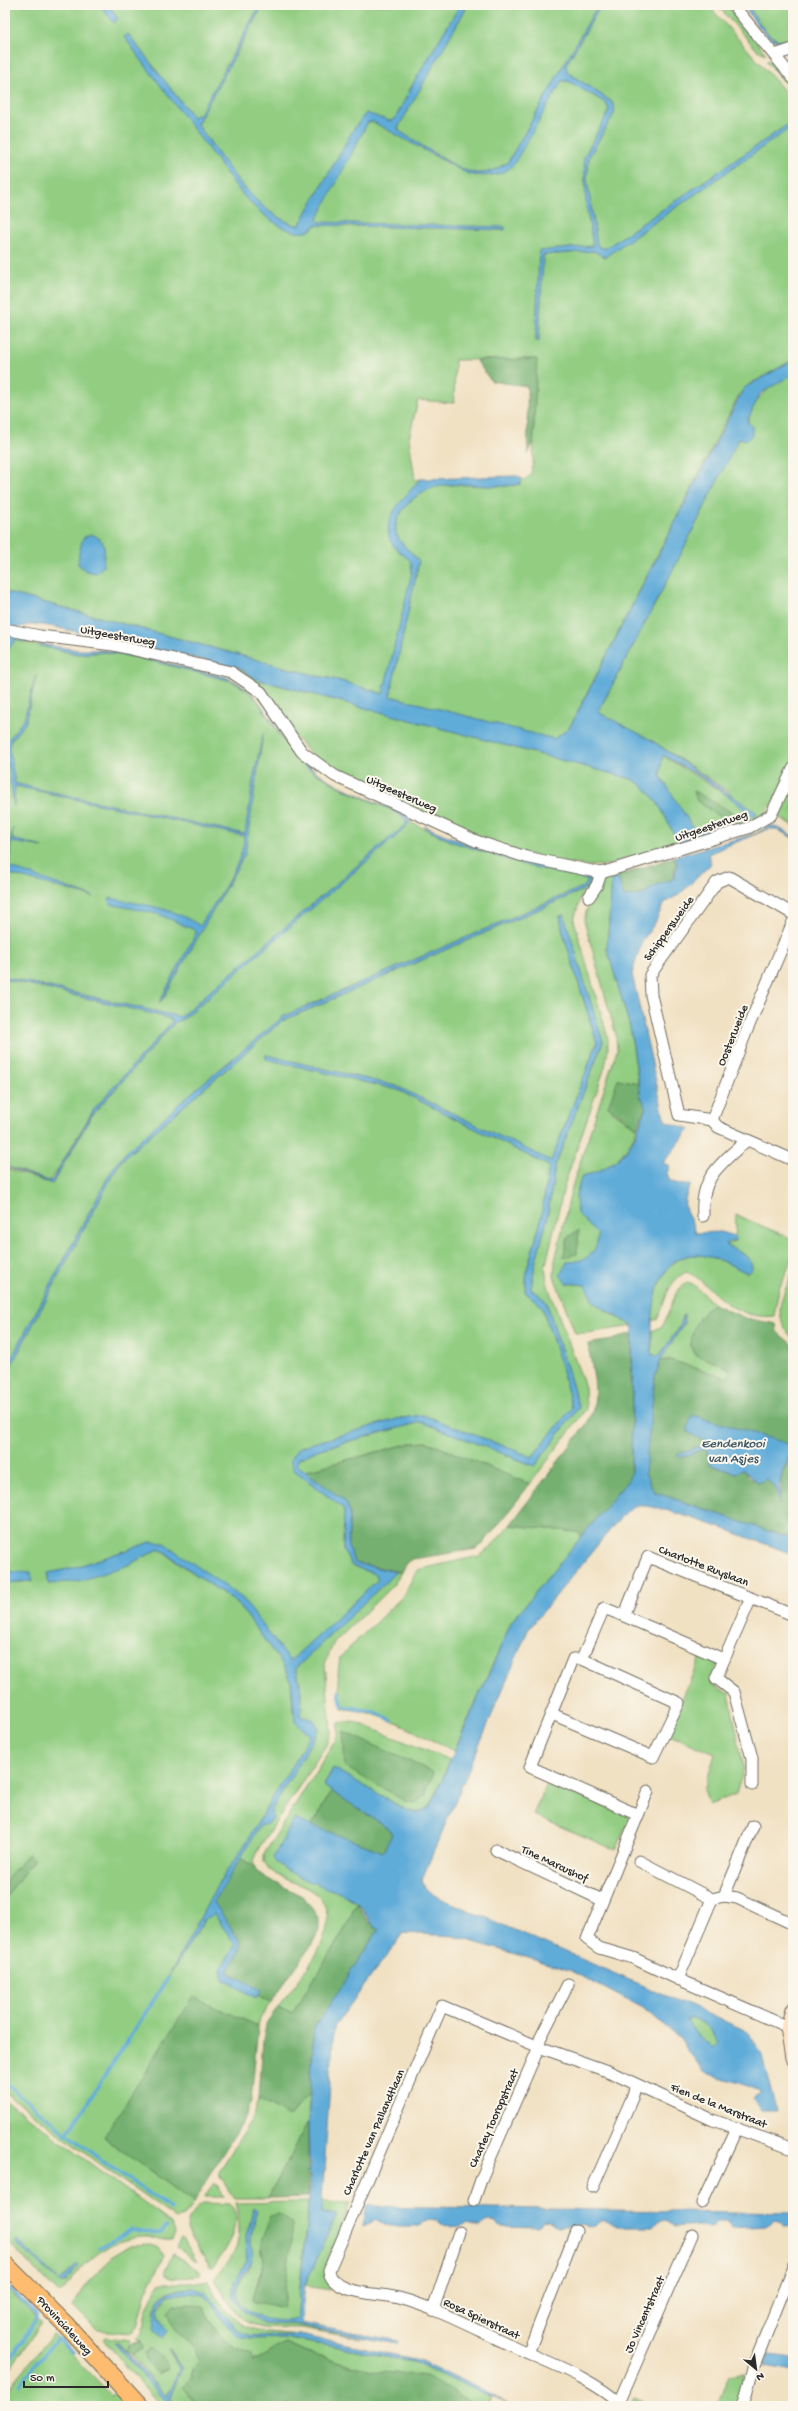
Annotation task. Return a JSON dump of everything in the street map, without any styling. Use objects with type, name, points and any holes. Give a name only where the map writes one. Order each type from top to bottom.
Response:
[{"type":"main road","name":"Provincialeweg","points":[[5,2264],[65,2324],[140,2406]]},
{"type":"street","points":[[733,5],[793,78]]},
{"type":"street","points":[[775,55],[793,49]]},
{"type":"street","name":"Uitgeesterweg","points":[[9,630],[40,636],[114,645],[231,672],[261,692],[302,752],[335,776],[476,841],[526,857],[601,873],[748,828],[772,815],[793,769]]},
{"type":"street","points":[[589,897],[597,885],[601,873]]},
{"type":"street","name":"Schippersweide","points":[[712,1120],[679,1115],[651,995],[650,975],[717,882],[729,877],[793,914]]},
{"type":"street","name":"Oosterweide","points":[[712,1120],[747,1030],[793,922]]},
{"type":"street","points":[[712,1120],[718,1127],[746,1141],[793,1159]]},
{"type":"street","points":[[703,1216],[702,1200],[707,1181],[719,1165],[746,1141]]},
{"type":"street","name":"Charlotte Ruyslaan","points":[[624,1616],[648,1557],[793,1615]]},
{"type":"street","name":"Charlotte Ruyslaan","points":[[751,1598],[723,1659],[716,1678],[734,1692],[752,1758],[752,1785]]},
{"type":"street","points":[[582,1659],[604,1608],[723,1659]]},
{"type":"street","points":[[552,1714],[653,1757],[680,1704],[582,1659],[573,1659],[530,1767],[638,1815]]},
{"type":"street","points":[[648,1791],[587,1939],[599,1948],[633,1958],[788,2027]]},
{"type":"street","points":[[724,1896],[753,1826]]},
{"type":"street","name":"Tine Marcushof","points":[[496,1850],[602,1900]]},
{"type":"street","points":[[639,1861],[712,1899],[724,1896],[737,1898],[793,1924]]},
{"type":"street","points":[[678,1979],[712,1899]]},
{"type":"street","points":[[539,2047],[540,2039],[568,1984]]},
{"type":"street","name":"Fien de la Marstraat","points":[[442,2006],[539,2047],[591,2065],[712,2120],[738,2128],[793,2150]]},
{"type":"street","name":"Charlotte van Pallandtlaan","points":[[329,2270],[442,2006]]},
{"type":"street","points":[[793,2010],[788,2027],[793,2059]]},
{"type":"street","name":"Charley Tooropstraat","points":[[474,2200],[482,2176],[539,2047]]},
{"type":"street","points":[[593,2187],[632,2098],[636,2085]]},
{"type":"street","points":[[702,2203],[738,2128]]},
{"type":"street","points":[[528,2353],[576,2231]]},
{"type":"street","points":[[433,2310],[459,2232]]},
{"type":"street","name":"Jo Vincentstraat","points":[[621,2404],[692,2236]]},
{"type":"street","points":[[744,2406],[754,2365],[793,2267]]},
{"type":"street","name":"Rosa Spierstraat","points":[[329,2270],[331,2278],[340,2287],[400,2298],[433,2310],[572,2372],[621,2404]]},
{"type":"green space","points":[[5,5],[100,5],[114,22],[118,19],[109,5],[260,5],[200,114],[193,117],[128,34],[242,194],[263,214],[272,220],[291,230],[300,232],[309,231],[316,225],[504,230],[319,222],[317,220],[319,213],[368,122],[373,122],[475,176],[506,171],[562,81],[568,81],[606,103],[609,110],[607,115],[584,157],[586,202],[593,246],[539,251],[536,341],[539,341],[543,255],[594,251],[605,257],[793,126],[793,360],[750,384],[740,393],[569,728],[554,739],[390,696],[419,561],[403,544],[396,533],[398,519],[403,510],[415,497],[429,489],[458,485],[504,486],[520,484],[522,479],[525,480],[531,474],[533,463],[536,359],[455,360],[454,403],[418,400],[409,438],[415,480],[420,479],[403,499],[388,524],[411,562],[412,573],[384,694],[338,680],[317,676],[5,592]]},
{"type":"green space","points":[[263,5],[460,5],[414,82],[395,119],[390,122],[366,113],[353,130],[299,226],[283,220],[267,210],[254,198],[229,169],[197,124]]},
{"type":"green space","points":[[468,5],[599,5],[508,162],[485,173],[469,171],[449,162],[399,131],[398,127]]},
{"type":"green space","points":[[601,5],[708,5],[782,88],[793,105],[793,121],[606,248],[601,248],[597,245],[587,179],[589,157],[615,112],[612,102],[567,72],[566,65]]},
{"type":"green space","points":[[717,5],[727,5],[766,54],[757,50]]},
{"type":"green space","points":[[747,5],[793,5],[793,40],[778,40],[772,36],[761,25]]},
{"type":"green space","points":[[772,59],[793,85],[793,94],[768,63],[767,61]]},
{"type":"green space","points":[[537,359],[533,443],[528,454],[527,386],[491,381],[476,360]]},
{"type":"green space","points":[[793,374],[793,760],[775,801],[761,818],[751,824],[714,824],[695,831],[660,775],[662,755],[733,799],[751,816],[728,791],[651,740],[598,713],[678,560],[739,437],[746,439],[747,426],[754,406],[765,392]]},
{"type":"green space","points":[[15,640],[78,654],[104,652],[136,657],[232,681],[247,690],[258,701],[290,750],[306,767],[344,789],[390,809],[407,820],[404,826],[180,1017],[5,977],[5,655]]},
{"type":"green space","points":[[240,668],[256,679],[632,779],[641,785],[655,799],[665,815],[678,843],[608,865],[587,866],[549,860],[473,838],[319,763],[238,674]]},
{"type":"green space","points":[[786,790],[793,790],[793,825],[780,818],[778,813]]},
{"type":"green space","points":[[694,791],[742,818],[728,823],[697,801]]},
{"type":"green space","points":[[410,822],[453,842],[525,865],[588,880],[585,886],[284,1016],[113,1168],[5,1370],[5,1168],[52,1184],[92,1115],[175,1022],[183,1019]]},
{"type":"green space","points":[[674,857],[677,861],[673,879],[656,885],[642,895],[624,897],[618,878],[621,875]]},
{"type":"green space","points":[[621,871],[618,878],[612,879],[607,949],[630,1027],[638,1083],[618,1079],[612,1111],[637,1128],[633,1138],[623,1154],[609,1165],[582,1176],[576,1195],[577,1213],[599,1235],[598,1242],[593,1252],[585,1259],[567,1262],[566,1283],[585,1285],[606,1311],[633,1326],[587,1333],[575,1333],[554,1276],[555,1261],[572,1187],[617,1050],[616,1035],[584,920],[589,902],[606,874]]},
{"type":"green space","points":[[595,875],[589,892],[581,896],[574,920],[608,1038],[608,1050],[605,1067],[565,1183],[545,1268],[548,1286],[585,1387],[586,1409],[530,1484],[427,1442],[411,1443],[305,1471],[297,1465],[298,1459],[320,1449],[421,1422],[535,1466],[579,1407],[546,1301],[531,1289],[535,1264],[547,1220],[555,1166],[603,1042],[560,916],[563,933],[597,1043],[551,1161],[396,1086],[266,1055],[266,1059],[398,1090],[549,1166],[540,1224],[527,1269],[525,1292],[542,1306],[560,1362],[572,1408],[532,1457],[423,1415],[397,1419],[300,1447],[294,1470],[344,1509],[343,1549],[352,1566],[376,1574],[378,1580],[290,1661],[242,1598],[151,1542],[73,1568],[48,1573],[48,1583],[128,1565],[159,1549],[238,1604],[286,1669],[291,1681],[293,1711],[300,1682],[296,1668],[396,1572],[401,1572],[395,1583],[333,1644],[325,1664],[331,1731],[326,1745],[257,1851],[253,1861],[255,1867],[240,1858],[238,1948],[223,1977],[271,2002],[260,2018],[258,2026],[193,1998],[104,2137],[193,2202],[184,2217],[176,2219],[100,2165],[5,2092],[5,1898],[34,1859],[5,1882],[5,1583],[32,1581],[5,1571],[5,1377],[117,1167],[125,1157],[282,1021],[588,888],[591,877]]},
{"type":"green space","points":[[5,979],[149,1013],[171,1019],[172,1022],[94,1109],[60,1166],[49,1181],[5,1166]]},
{"type":"green space","points":[[618,1079],[638,1083],[641,1097],[646,1106],[637,1128],[608,1106]]},
{"type":"green space","points":[[736,1215],[793,1239],[793,1257],[779,1289],[774,1316],[756,1316],[747,1314],[725,1302],[697,1277],[686,1272],[670,1287],[657,1320],[652,1320],[654,1300],[661,1280],[674,1263],[682,1258],[692,1255],[706,1256],[720,1260],[747,1273],[746,1256],[726,1245],[735,1241]]},
{"type":"green space","points":[[579,1230],[577,1254],[563,1257],[568,1237]]},
{"type":"green space","points":[[793,1272],[793,1339],[782,1322],[780,1306]]},
{"type":"green space","points":[[687,1282],[693,1284],[714,1304],[705,1310],[690,1345],[694,1354],[727,1367],[731,1372],[728,1378],[670,1360],[660,1361],[684,1323],[684,1315],[680,1326],[659,1356],[652,1355],[652,1331],[663,1326],[677,1291]]},
{"type":"green space","points":[[714,1304],[745,1318],[776,1324],[777,1332],[793,1345],[793,1533],[786,1537],[654,1492],[645,1473],[649,1419],[655,1377],[660,1361],[670,1360],[728,1378],[730,1372],[727,1367],[694,1354],[692,1347],[695,1326],[708,1308]],"holes":[[[692,1417],[791,1455],[780,1479],[782,1486],[779,1502],[776,1488],[766,1479],[751,1479],[743,1470],[736,1473],[710,1465],[706,1448],[678,1455],[708,1443],[688,1426]]]},
{"type":"green space","points":[[632,1333],[631,1472],[629,1479],[582,1536],[577,1532],[510,1525],[585,1426],[590,1417],[594,1407],[595,1386],[588,1344],[612,1340]]},
{"type":"green space","points":[[427,1442],[530,1484],[483,1544],[476,1549],[413,1559],[407,1562],[401,1572],[355,1563],[348,1547],[350,1513],[346,1502],[305,1471],[411,1443]]},
{"type":"green space","points":[[510,1525],[577,1532],[582,1536],[512,1621],[454,1751],[400,1724],[357,1710],[342,1709],[338,1673],[340,1657],[403,1596],[417,1570],[479,1556],[490,1548]]},
{"type":"green space","points":[[701,1655],[718,1662],[710,1684],[729,1694],[744,1768],[736,1794],[709,1805],[704,1790],[715,1754],[667,1734]]},
{"type":"green space","points":[[353,1721],[450,1760],[430,1807],[424,1810],[416,1812],[406,1810],[333,1768],[324,1785],[332,1791],[311,1826],[294,1819],[346,1896],[357,1902],[345,1929],[292,2014],[278,2007],[317,1953],[324,1937],[328,1922],[326,1908],[317,1895],[312,1891],[274,1873],[269,1869],[264,1862],[264,1854],[335,1741],[338,1734],[339,1723]]},
{"type":"green space","points":[[343,1731],[433,1772],[425,1796],[415,1803],[405,1801],[345,1767]]},
{"type":"green space","points":[[547,1782],[630,1817],[616,1850],[533,1815]]},
{"type":"green space","points":[[332,1791],[389,1829],[392,1835],[383,1852],[311,1826]]},
{"type":"green space","points":[[27,1854],[34,1859],[5,1898],[5,1882]]},
{"type":"green space","points":[[240,1858],[255,1867],[256,1871],[268,1879],[304,1897],[319,1919],[319,1930],[311,1946],[271,2002],[223,1977],[238,1948],[210,1905]]},
{"type":"green space","points":[[357,1902],[367,1921],[379,1929],[314,2028],[310,2093],[289,2117],[259,2099],[263,2039],[267,2022],[278,2007],[292,2014],[345,1929]]},
{"type":"green space","points":[[193,1997],[258,2026],[251,2101],[247,2114],[193,2202],[104,2137]]},
{"type":"green space","points":[[688,2018],[698,2020],[702,2023],[710,2030],[719,2042],[714,2047],[701,2039],[688,2025],[686,2020]]},
{"type":"green space","points":[[310,2093],[308,2123],[268,2198],[234,2198],[220,2177],[219,2172],[254,2115],[259,2099],[289,2117]]},
{"type":"green space","points":[[5,2100],[172,2224],[175,2233],[172,2240],[142,2236],[117,2242],[105,2248],[95,2256],[76,2274],[59,2294],[5,2239]]},
{"type":"green space","points":[[308,2123],[308,2197],[268,2198]]},
{"type":"green space","points":[[213,2184],[218,2186],[224,2197],[204,2197]]},
{"type":"green space","points":[[308,2202],[297,2319],[280,2321],[260,2317],[251,2313],[239,2300],[237,2291],[239,2283],[250,2267],[251,2261],[250,2244],[254,2208],[245,2240],[247,2260],[234,2282],[240,2307],[264,2323],[293,2324],[361,2339],[302,2328],[263,2327],[250,2324],[237,2315],[215,2279],[230,2260],[237,2246],[239,2225],[235,2203]],"holes":[[[261,2249],[283,2307],[252,2301],[264,2260]]]},
{"type":"green space","points":[[322,2202],[351,2203],[328,2258],[326,2269],[333,2286],[330,2289],[305,2285],[337,2215],[321,2215]]},
{"type":"green space","points":[[202,2203],[229,2204],[234,2211],[236,2219],[232,2238],[222,2256],[211,2269],[187,2230],[188,2223],[196,2207]]},
{"type":"green space","points":[[279,2214],[293,2225],[283,2308],[252,2301],[264,2260],[262,2242],[270,2216]]},
{"type":"green space","points":[[181,2238],[184,2240],[197,2262],[176,2247]]},
{"type":"green space","points":[[150,2244],[159,2247],[164,2256],[146,2292],[137,2327],[132,2333],[97,2330],[73,2306],[90,2279],[111,2259],[111,2257],[131,2245]]},
{"type":"green space","points":[[173,2253],[201,2272],[194,2276],[184,2278],[165,2275],[165,2271]]},
{"type":"green space","points":[[208,2280],[224,2307],[240,2323],[249,2328],[267,2332],[299,2335],[261,2337],[246,2334],[239,2331],[223,2317],[207,2295],[200,2291],[189,2289],[170,2291],[163,2295],[154,2312],[161,2322],[158,2311],[168,2295],[190,2293],[203,2295],[210,2301],[223,2321],[249,2339],[283,2338],[413,2361],[492,2397],[487,2406],[471,2406],[471,2403],[426,2376],[371,2371],[306,2352],[286,2343],[253,2361],[252,2354],[227,2342],[212,2323],[203,2306],[195,2348],[199,2362],[192,2369],[189,2396],[199,2406],[179,2406],[169,2399],[182,2368],[168,2349],[180,2369],[166,2396],[131,2355],[143,2349],[141,2341],[135,2339],[142,2334],[146,2310],[159,2283],[189,2283]]},
{"type":"green space","points":[[5,2287],[42,2323],[5,2376]]},
{"type":"green space","points":[[174,2304],[203,2306],[212,2324],[222,2337],[234,2346],[252,2354],[253,2361],[286,2343],[306,2352],[371,2371],[426,2376],[472,2403],[471,2406],[199,2406],[184,2388],[192,2378],[192,2369],[199,2362],[195,2348],[175,2330],[168,2312]]},
{"type":"green space","points":[[53,2334],[111,2395],[119,2389],[130,2406],[5,2406],[5,2393]]},
{"type":"green space","points":[[105,2337],[130,2340],[126,2351],[117,2342],[173,2406],[161,2406],[103,2339]]},
{"type":"green space","points":[[141,2341],[143,2349],[131,2355],[126,2351],[128,2345]]},
{"type":"green space","points":[[150,2348],[165,2361],[168,2369],[157,2374],[146,2362],[145,2353]]},
{"type":"green space","points":[[745,2374],[739,2406],[717,2406],[729,2376]]},
{"type":"green space","points":[[635,2398],[656,2406],[631,2406]]},
{"type":"water","points":[[100,5],[109,5],[118,19],[114,23]]},
{"type":"water","points":[[260,5],[263,5],[197,124],[229,169],[254,198],[283,220],[299,226],[353,130],[366,113],[390,121],[395,119],[414,82],[460,5],[468,5],[398,128],[399,131],[449,162],[469,171],[485,173],[508,162],[598,5],[601,5],[566,65],[567,72],[612,102],[615,112],[589,157],[587,179],[597,245],[601,248],[606,248],[793,121],[793,126],[605,257],[594,251],[543,255],[539,341],[536,341],[539,251],[593,246],[586,202],[584,157],[607,115],[609,110],[606,103],[568,81],[562,81],[514,164],[504,172],[485,176],[466,173],[373,122],[368,122],[317,220],[319,222],[505,227],[505,230],[316,225],[308,231],[300,233],[291,231],[272,221],[254,207],[242,194],[124,37],[128,34],[193,117],[200,114]]},
{"type":"water","points":[[743,5],[747,5],[761,25],[772,36],[778,40],[793,40],[793,42],[777,42],[770,38],[758,26]]},
{"type":"water","points":[[793,360],[793,374],[760,394],[747,421],[752,427],[752,435],[746,440],[739,438],[678,560],[598,712],[651,740],[757,813],[755,817],[751,816],[720,790],[698,775],[663,755],[660,775],[695,831],[714,824],[740,824],[678,843],[665,815],[655,799],[641,785],[632,779],[256,679],[239,668],[50,626],[33,624],[14,628],[13,636],[32,642],[15,640],[5,655],[5,634],[9,627],[5,619],[5,592],[317,676],[338,680],[383,694],[412,572],[411,562],[393,545],[389,536],[388,527],[395,509],[420,479],[518,476],[522,479],[520,484],[504,486],[458,485],[429,489],[415,497],[403,510],[398,519],[396,533],[403,544],[419,561],[390,696],[554,739],[569,728],[573,721],[744,388]]},
{"type":"water","points":[[91,534],[101,540],[104,547],[103,567],[96,573],[86,571],[78,564],[83,538]]},
{"type":"water","points":[[41,644],[78,650],[104,650],[125,653],[226,677],[246,689],[232,681],[136,657],[104,652],[78,654],[40,646]]},
{"type":"water","points":[[36,675],[26,722],[11,740],[9,748],[15,783],[34,788],[245,834],[253,780],[263,734],[245,854],[163,999],[159,1003],[197,931],[158,914],[110,904],[109,898],[168,910],[179,914],[200,926],[234,870],[243,846],[244,836],[15,786],[14,807],[5,744],[24,719]]},
{"type":"water","points":[[259,702],[285,741],[305,763],[316,772],[342,787],[410,817],[410,822],[400,833],[183,1019],[175,1022],[92,1115],[52,1184],[5,1166],[49,1181],[52,1180],[94,1109],[172,1022],[171,1019],[149,1013],[5,979],[5,977],[180,1017],[404,826],[407,820],[390,809],[344,789],[306,767],[290,750]]},
{"type":"water","points":[[425,826],[486,850],[591,877],[591,881],[588,887],[583,890],[282,1021],[125,1157],[117,1167],[5,1377],[5,1370],[113,1168],[126,1152],[190,1094],[284,1016],[585,886],[588,880],[525,865],[453,842],[425,828]]},
{"type":"water","points":[[769,826],[775,826],[793,836],[793,838],[776,829],[768,829],[708,854],[711,864],[680,894],[664,903],[655,923],[642,941],[632,974],[664,1117],[667,1122],[690,1129],[663,1163],[670,1166],[667,1173],[669,1180],[680,1185],[691,1184],[687,1192],[685,1204],[687,1214],[696,1233],[720,1232],[735,1236],[735,1241],[729,1242],[726,1245],[747,1257],[752,1269],[747,1273],[714,1258],[693,1255],[679,1259],[668,1267],[661,1280],[653,1311],[652,1355],[659,1356],[680,1326],[684,1313],[684,1323],[660,1361],[655,1377],[645,1473],[654,1492],[786,1537],[793,1533],[793,1554],[713,1525],[667,1511],[638,1506],[625,1513],[528,1630],[422,1879],[427,1890],[437,1896],[747,2031],[761,2052],[776,2110],[760,2110],[753,2098],[762,2092],[704,2072],[682,2041],[650,2012],[569,1970],[454,1936],[403,1933],[334,2027],[321,2214],[337,2215],[305,2285],[301,2322],[398,2341],[397,2344],[293,2324],[264,2323],[243,2311],[234,2297],[233,2289],[234,2282],[247,2260],[245,2240],[254,2208],[257,2210],[250,2242],[253,2257],[239,2282],[237,2291],[239,2300],[244,2307],[260,2317],[280,2321],[297,2319],[310,2188],[308,2123],[314,2028],[379,1929],[370,1922],[361,1906],[354,1900],[299,1877],[280,1865],[273,1858],[294,1819],[383,1852],[392,1835],[389,1829],[324,1786],[333,1768],[406,1810],[417,1813],[430,1807],[512,1621],[629,1479],[631,1472],[633,1326],[594,1303],[585,1285],[566,1283],[560,1275],[567,1262],[574,1262],[589,1256],[593,1252],[597,1242],[598,1235],[577,1213],[576,1195],[582,1176],[607,1167],[625,1152],[637,1132],[646,1106],[641,1097],[630,1027],[607,949],[612,879],[618,878],[624,897],[642,895],[656,885],[673,879],[677,865],[674,857],[757,833]],"holes":[[[689,2018],[694,2019],[706,2026],[719,2042],[714,2047],[701,2039],[691,2029],[686,2020]]]},
{"type":"water","points":[[13,828],[12,839],[43,847],[11,842],[9,867],[94,897],[5,873]]},
{"type":"water","points":[[564,915],[603,1042],[555,1166],[547,1220],[535,1264],[531,1289],[546,1301],[579,1407],[535,1466],[421,1422],[320,1449],[298,1459],[297,1465],[346,1502],[350,1513],[348,1547],[355,1563],[396,1572],[296,1668],[302,1698],[300,1716],[314,1720],[319,1729],[272,1809],[273,1819],[267,1824],[260,1826],[214,1902],[240,1942],[240,1950],[228,1972],[261,1990],[256,1998],[223,1979],[221,1969],[235,1945],[214,1914],[205,1919],[168,1978],[218,1884],[242,1849],[310,1735],[295,1722],[291,1681],[286,1669],[238,1604],[159,1549],[128,1565],[80,1581],[48,1584],[48,1573],[73,1568],[151,1542],[164,1543],[242,1598],[290,1661],[378,1580],[376,1574],[352,1566],[343,1549],[344,1509],[294,1470],[290,1460],[300,1447],[397,1419],[423,1415],[532,1457],[572,1408],[560,1362],[542,1306],[525,1292],[527,1269],[540,1224],[549,1166],[398,1090],[266,1059],[266,1055],[396,1086],[551,1161],[597,1043],[563,933],[560,916]]},
{"type":"water","name":"Eendenkooi van Asjes","points":[[693,1415],[789,1444],[789,1455],[780,1481],[779,1504],[776,1488],[766,1479],[759,1483],[743,1470],[736,1473],[710,1465],[706,1448],[680,1458],[677,1455],[708,1443],[688,1432],[688,1426]]},
{"type":"water","points":[[5,1571],[31,1573],[32,1581],[5,1583]]},
{"type":"water","points":[[367,2206],[793,2213],[793,2226],[784,2227],[781,2222],[775,2220],[766,2226],[732,2228],[727,2221],[716,2221],[711,2228],[697,2225],[674,2227],[666,2221],[658,2222],[653,2227],[617,2227],[605,2220],[599,2222],[595,2226],[589,2227],[581,2224],[574,2227],[557,2227],[549,2220],[543,2221],[538,2227],[501,2226],[493,2221],[488,2221],[480,2227],[466,2224],[460,2227],[441,2225],[437,2221],[431,2220],[424,2222],[419,2226],[387,2226],[376,2220],[363,2226]]},
{"type":"water","points":[[17,2240],[60,2281],[77,2265],[79,2266],[64,2283],[60,2283],[15,2242]]},
{"type":"water","points":[[193,2288],[206,2293],[238,2330],[250,2336],[299,2335],[419,2360],[479,2388],[511,2406],[413,2361],[284,2338],[249,2339],[238,2336],[223,2321],[210,2301],[203,2295],[190,2293],[168,2295],[161,2303],[158,2316],[167,2331],[162,2338],[153,2330],[156,2310],[161,2297],[173,2291]]},
{"type":"water","points":[[116,2342],[166,2396],[180,2369],[169,2348],[182,2368],[169,2399],[179,2406],[173,2406],[164,2399],[114,2343]]},
{"type":"water","points":[[769,2355],[793,2358],[793,2372],[766,2367]]},
{"type":"waterway","points":[[339,1692],[342,1706],[372,1711],[392,1720]]},
{"type":"waterway","points":[[67,2134],[168,1978]]},
{"type":"waterway","points":[[5,2083],[102,2161],[171,2209]]},
{"type":"waterway","points":[[99,2248],[130,2230],[161,2233],[167,2226]]},
{"type":"waterway","points":[[5,2284],[37,2315],[37,2319],[5,2368]]},
{"type":"waterway","points":[[20,2384],[58,2338],[72,2352]]}]
